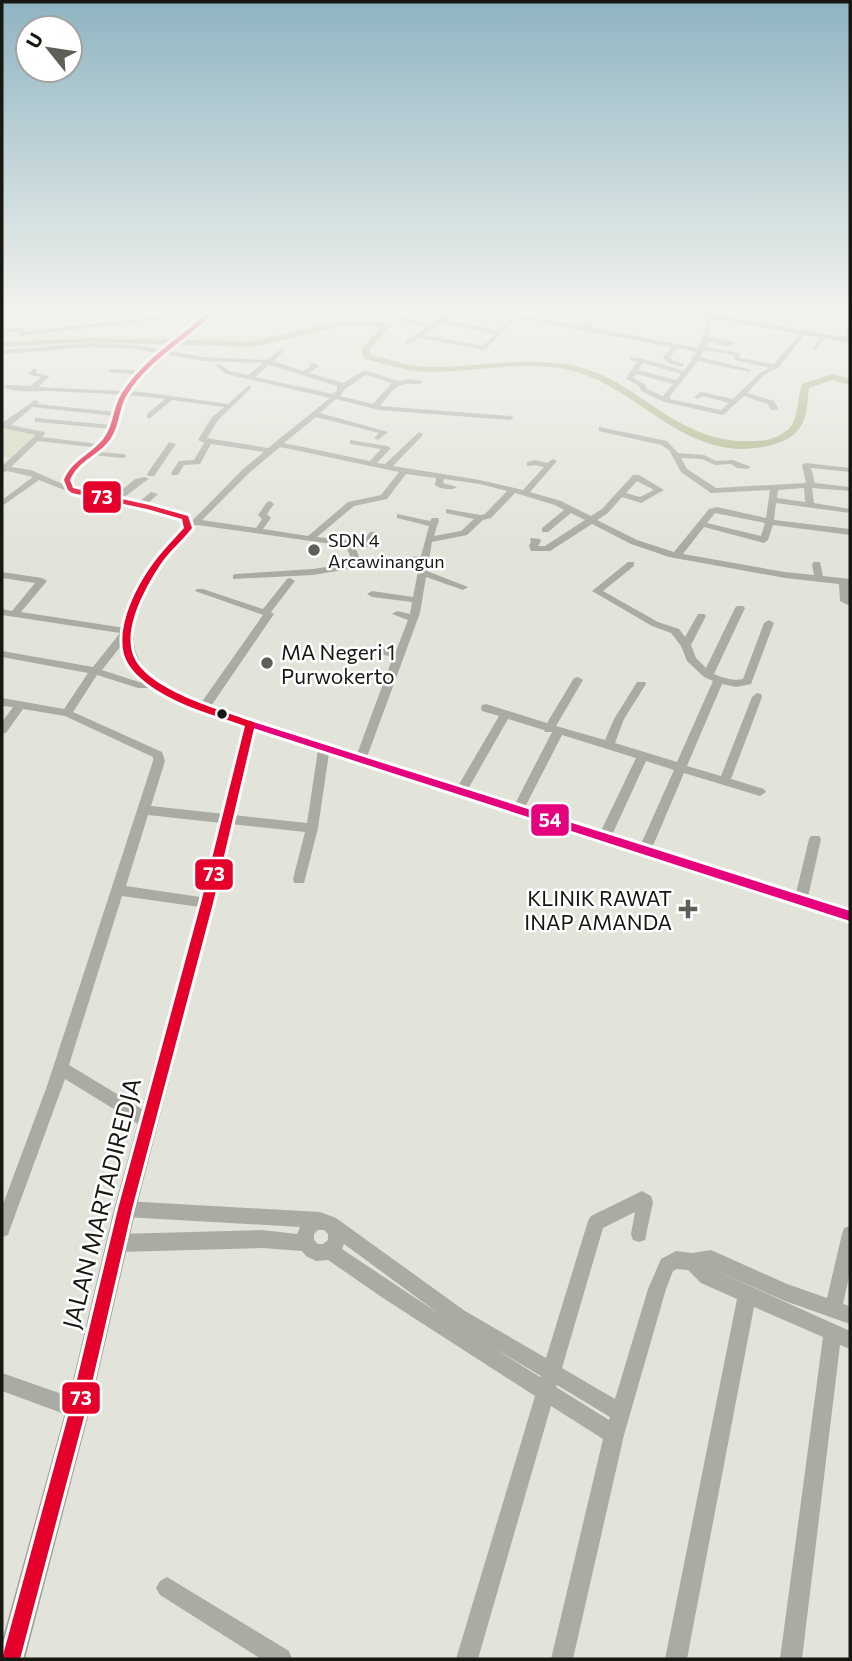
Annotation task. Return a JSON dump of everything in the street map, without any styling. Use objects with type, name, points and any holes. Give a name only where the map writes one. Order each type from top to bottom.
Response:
[{"type":"main road","points":[[128,390],[115,414],[109,436],[68,476],[70,489],[180,515],[192,523],[153,570],[131,611],[124,633],[130,660],[157,686],[250,724]]},
{"type":"main road","name":"JALAN MARTADIREDJA","points":[[11,1659],[78,1409],[125,1209],[207,903],[250,724]]},
{"type":"street","points":[[40,390],[173,397],[230,406]]},
{"type":"street","points":[[3,425],[48,390]]},
{"type":"street","points":[[246,390],[223,410],[202,440],[270,451]]},
{"type":"street","points":[[299,390],[375,407],[510,418]]},
{"type":"street","points":[[192,523],[270,451],[334,398],[340,390]]},
{"type":"street","points":[[375,407],[389,390]]},
{"type":"street","points":[[643,390],[665,399],[718,414],[724,413],[748,390]]},
{"type":"street","points":[[665,399],[673,390]]},
{"type":"street","points":[[698,397],[701,394],[735,402]]},
{"type":"street","points":[[744,394],[771,403],[775,408]]},
{"type":"street","points":[[150,416],[173,397]]},
{"type":"street","points":[[30,405],[115,414]]},
{"type":"street","points":[[2,469],[67,411]]},
{"type":"street","points":[[316,412],[384,432],[377,438]]},
{"type":"street","points":[[38,421],[112,427]]},
{"type":"street","points":[[339,456],[372,421]]},
{"type":"street","points":[[3,425],[38,437],[123,456]]},
{"type":"street","points":[[602,429],[660,442],[676,455],[684,470],[714,491],[773,492],[831,485],[850,489]]},
{"type":"street","points":[[388,466],[419,434]]},
{"type":"street","points":[[150,474],[174,474],[182,463],[197,463],[208,442]]},
{"type":"street","points":[[353,442],[387,447],[373,462]]},
{"type":"street","points":[[115,500],[150,474],[172,443]]},
{"type":"street","points":[[278,444],[525,493],[570,509],[634,542],[677,555],[818,580],[847,582],[845,601],[850,603]]},
{"type":"street","points":[[676,455],[706,457],[713,463],[729,461],[747,467]]},
{"type":"street","points":[[2,456],[15,457]]},
{"type":"street","points":[[525,493],[551,463],[530,464]]},
{"type":"street","points":[[810,505],[806,465],[850,470]]},
{"type":"street","points":[[2,469],[39,476],[70,489]]},
{"type":"street","points":[[831,470],[831,485]]},
{"type":"street","points":[[310,539],[354,502],[384,497],[404,471]]},
{"type":"street","points":[[2,504],[39,476]]},
{"type":"street","points":[[49,480],[68,476]]},
{"type":"street","points":[[440,476],[439,485],[453,487]]},
{"type":"street","points":[[428,540],[464,534],[480,519],[488,516],[513,490]]},
{"type":"street","points":[[773,492],[810,505],[850,511]]},
{"type":"street","points":[[702,524],[762,541],[769,522],[773,492]]},
{"type":"street","points":[[141,505],[154,494]]},
{"type":"street","points":[[534,540],[537,541],[533,547],[544,550],[594,520],[620,494]]},
{"type":"street","points":[[258,531],[267,517],[262,515],[270,504]]},
{"type":"street","points":[[545,530],[570,509]]},
{"type":"street","points":[[677,555],[712,511],[717,510],[769,522],[850,532]]},
{"type":"street","points":[[449,511],[480,519]]},
{"type":"street","points":[[360,760],[413,618],[433,522],[400,516]]},
{"type":"street","points":[[192,523],[365,545],[373,534]]},
{"type":"street","points":[[349,544],[358,565]]},
{"type":"street","points":[[236,577],[313,572],[424,558]]},
{"type":"street","points":[[631,564],[597,590],[655,624],[676,631],[686,645],[691,659],[708,675],[719,680],[736,684],[747,682],[769,623]]},
{"type":"street","points":[[817,564],[818,580]]},
{"type":"street","points":[[424,573],[463,587]]},
{"type":"street","points":[[2,575],[42,581],[13,614]]},
{"type":"street","points":[[205,706],[268,616],[266,612],[290,581]]},
{"type":"street","points":[[608,597],[620,590]]},
{"type":"street","points":[[200,591],[266,612]]},
{"type":"street","points":[[372,594],[417,600]]},
{"type":"street","points":[[708,675],[740,608]]},
{"type":"street","points":[[2,612],[124,633],[66,713]]},
{"type":"street","points":[[397,614],[413,618]]},
{"type":"street","points":[[686,645],[701,616]]},
{"type":"street","points":[[375,650],[398,655]]},
{"type":"street","points":[[2,654],[95,671],[138,685],[157,686]]},
{"type":"street","points":[[518,810],[578,680]]},
{"type":"street","points":[[644,852],[719,680]]},
{"type":"street","points":[[608,744],[619,719],[641,684]]},
{"type":"street","points":[[725,780],[757,697]]},
{"type":"street","points":[[2,702],[66,713],[158,755],[159,761],[60,1068],[2,1229]]},
{"type":"street","points":[[2,730],[20,705]]},
{"type":"street","points":[[486,708],[760,792]]},
{"type":"street","points":[[460,792],[505,714]]},
{"type":"street","points":[[250,724],[850,916]]},
{"type":"street","points":[[299,879],[312,828],[324,748]]},
{"type":"street","points":[[604,838],[643,755]]},
{"type":"street","points":[[144,810],[312,828]]},
{"type":"street","points":[[801,900],[815,839]]},
{"type":"street","points":[[119,890],[207,903]]},
{"type":"street","points":[[60,1068],[149,1122]]},
{"type":"street","points":[[467,1659],[594,1227],[597,1222],[642,1199],[645,1202],[639,1234]]},
{"type":"street","points":[[125,1209],[327,1224],[455,1324]]},
{"type":"street","points":[[262,1240],[265,1218]]},
{"type":"street","points":[[327,1224],[336,1239],[329,1250],[317,1253],[310,1250],[306,1243],[310,1227],[327,1224]]},
{"type":"street","points":[[562,1659],[614,1435],[662,1272],[667,1265],[676,1261],[711,1259],[785,1292],[842,1313],[850,1234]]},
{"type":"street","points":[[118,1243],[262,1240],[306,1243]]},
{"type":"street","points":[[329,1250],[547,1381],[614,1435]]},
{"type":"street","points":[[692,1262],[707,1277],[841,1337],[791,1659]]},
{"type":"street","points":[[781,1312],[785,1292]]},
{"type":"street","points":[[676,1659],[747,1295]]},
{"type":"street","points":[[547,1381],[621,1413]]},
{"type":"street","points":[[2,1382],[78,1409]]},
{"type":"street","points":[[167,1588],[281,1659]]},
{"type":"green space","points":[[2,427],[38,435],[10,458],[2,456]]},
{"type":"waterway","points":[[620,390],[685,431],[712,440],[746,445],[763,444],[790,434],[798,423],[804,390]]},
{"type":"transit line","name":"73","points":[[11,1659],[78,1409],[125,1209],[207,903],[250,724],[186,701],[160,688],[140,673],[129,655],[126,632],[135,602],[160,560],[188,528],[185,518],[149,507],[75,491],[70,489],[67,480],[79,462],[108,438],[122,398],[128,390]]},
{"type":"transit line","name":"54","points":[[250,724],[850,916]]},
{"type":"place","name":"SDN 4 Arcawinangun","points":[[314,550]]},
{"type":"place","name":"MA Negeri 1 Purwokerto","points":[[267,663]]},
{"type":"place","name":"KLINIK RAWAT INAP AMANDA","points":[[688,909]]}]
